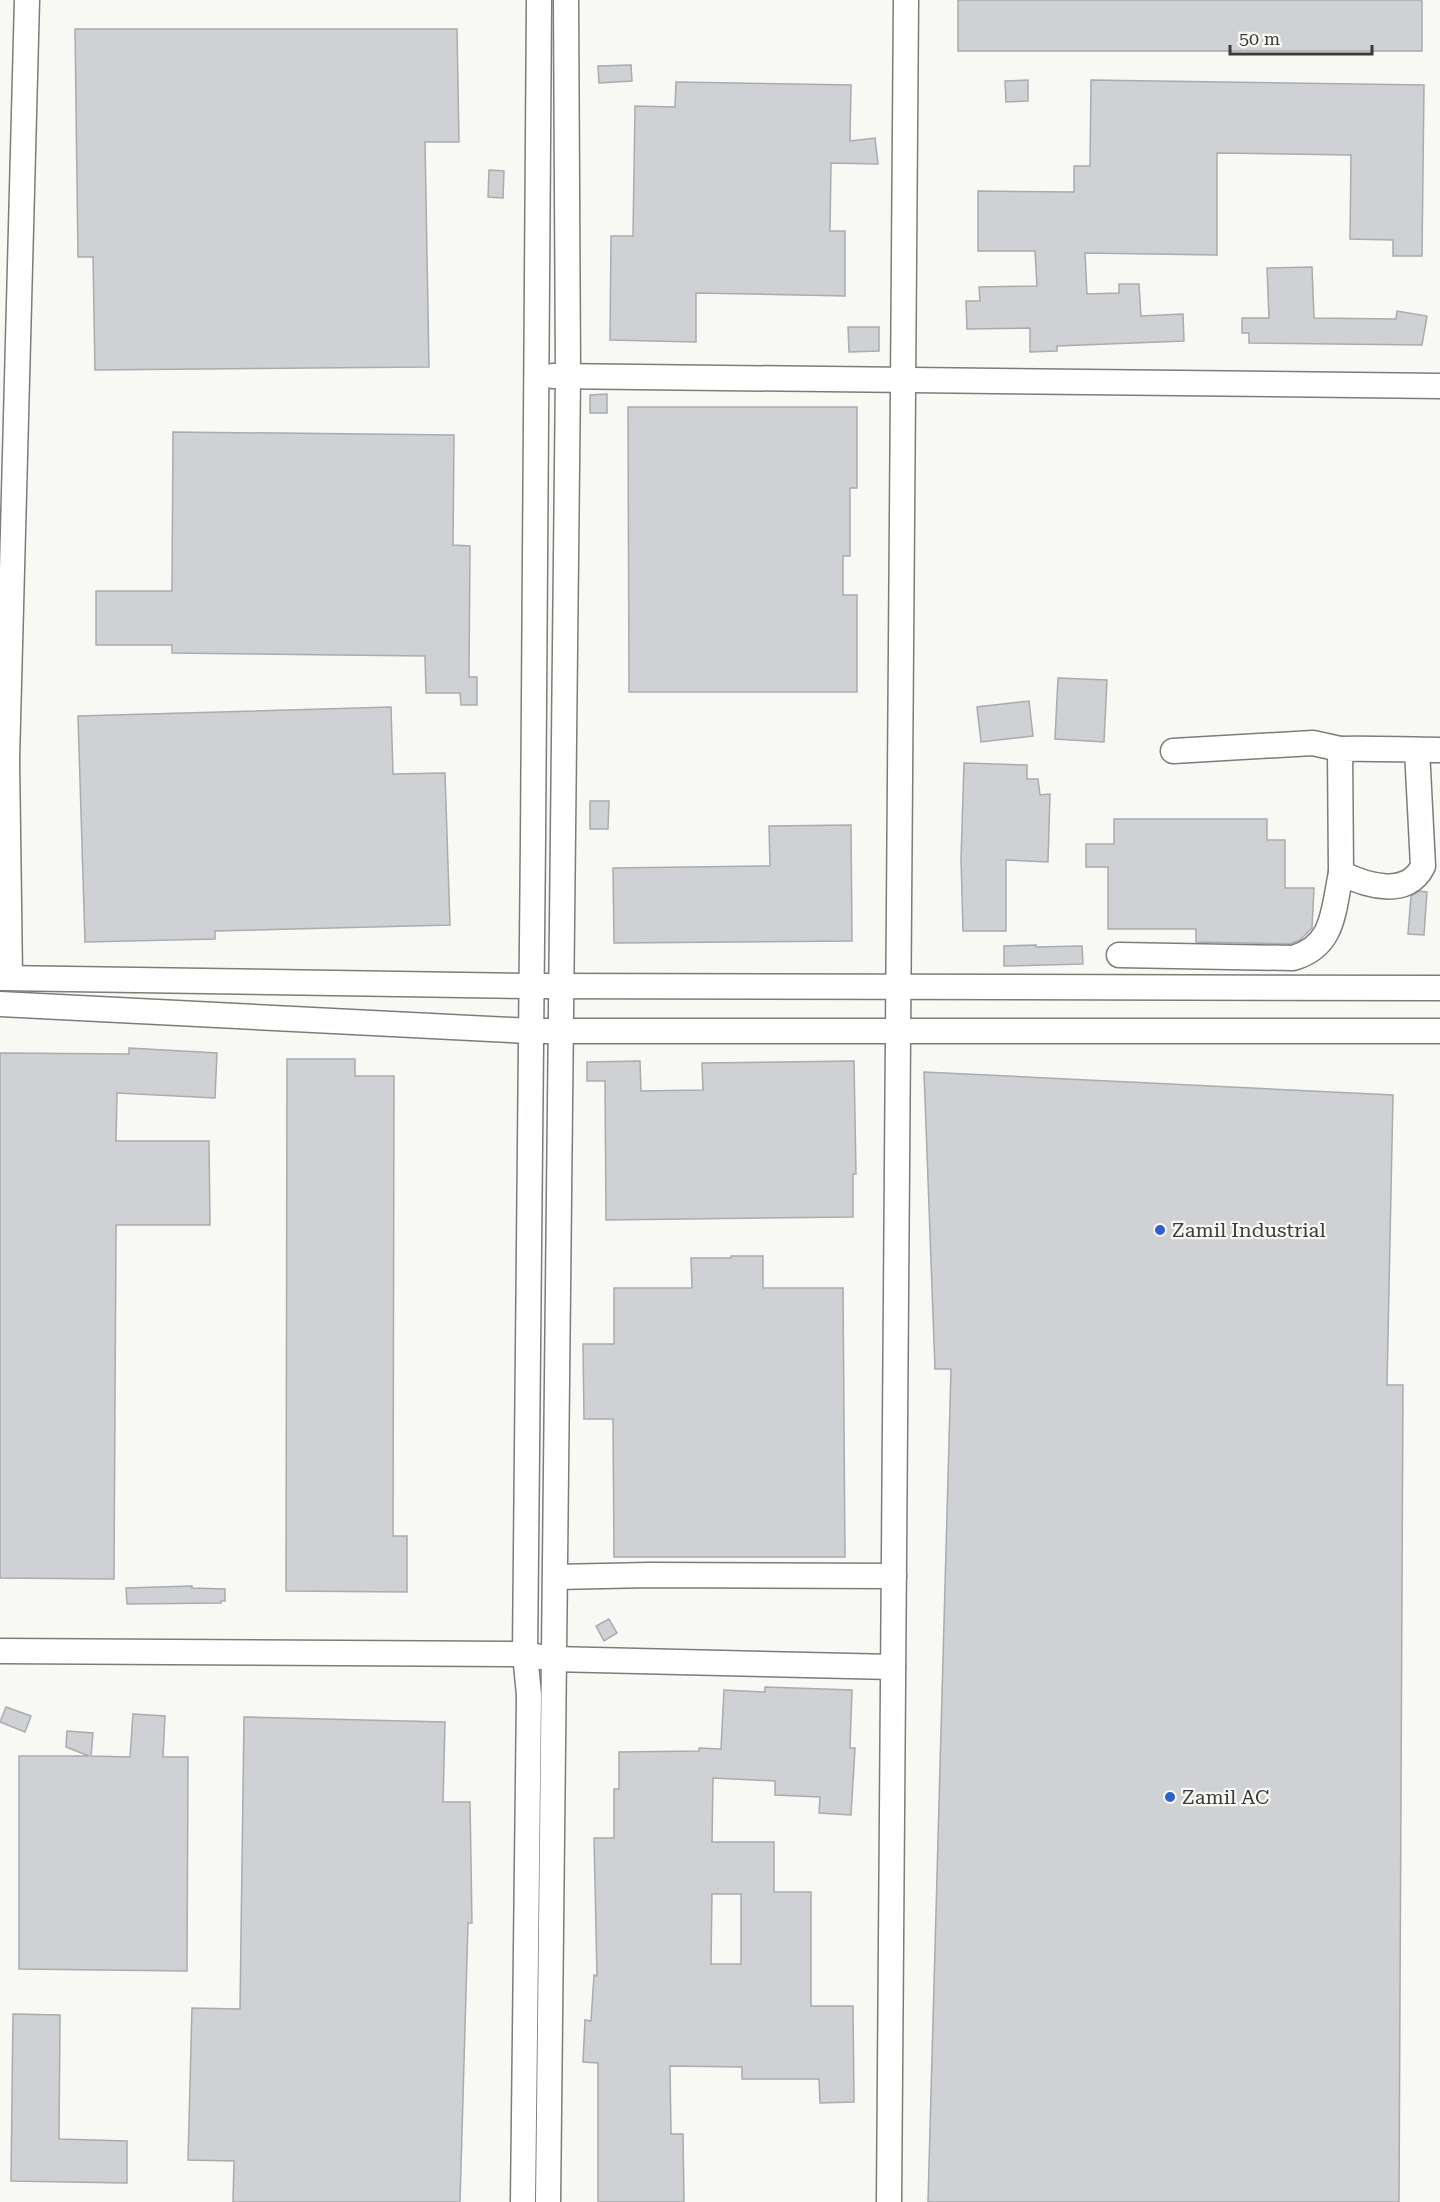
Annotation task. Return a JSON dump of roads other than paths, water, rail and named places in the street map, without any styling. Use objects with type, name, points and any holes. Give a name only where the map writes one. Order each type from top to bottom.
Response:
[{"type":"street","points":[[27,0],[7,759],[5,978],[531,986],[1440,988]]},
{"type":"street","points":[[523,2202],[528,1706],[525,1654],[530,1031],[539,376],[539,0]]},
{"type":"street","points":[[548,2202],[554,1719],[552,1659],[556,1577],[568,375],[566,0]]},
{"type":"street","points":[[889,2202],[891,1701],[899,1030],[906,0]]},
{"type":"street","points":[[539,376],[1440,386]]},
{"type":"street","points":[[1173,751],[1313,743],[1340,748],[1429,750],[1424,866],[1419,874],[1405,885],[1382,886],[1365,884],[1341,873]]},
{"type":"street","points":[[1119,955],[1293,958],[1306,954],[1321,944],[1330,924],[1341,873],[1340,748]]},
{"type":"street","points":[[0,1004],[530,1031],[1440,1031]]},
{"type":"street","points":[[556,1577],[894,1576]]},
{"type":"street","points":[[0,1651],[525,1654],[552,1659],[893,1667]]},
{"type":"place","name":"Zamil Industrial","points":[[1160,1230]]},
{"type":"place","name":"Zamil AC","points":[[1170,1797]]}]
